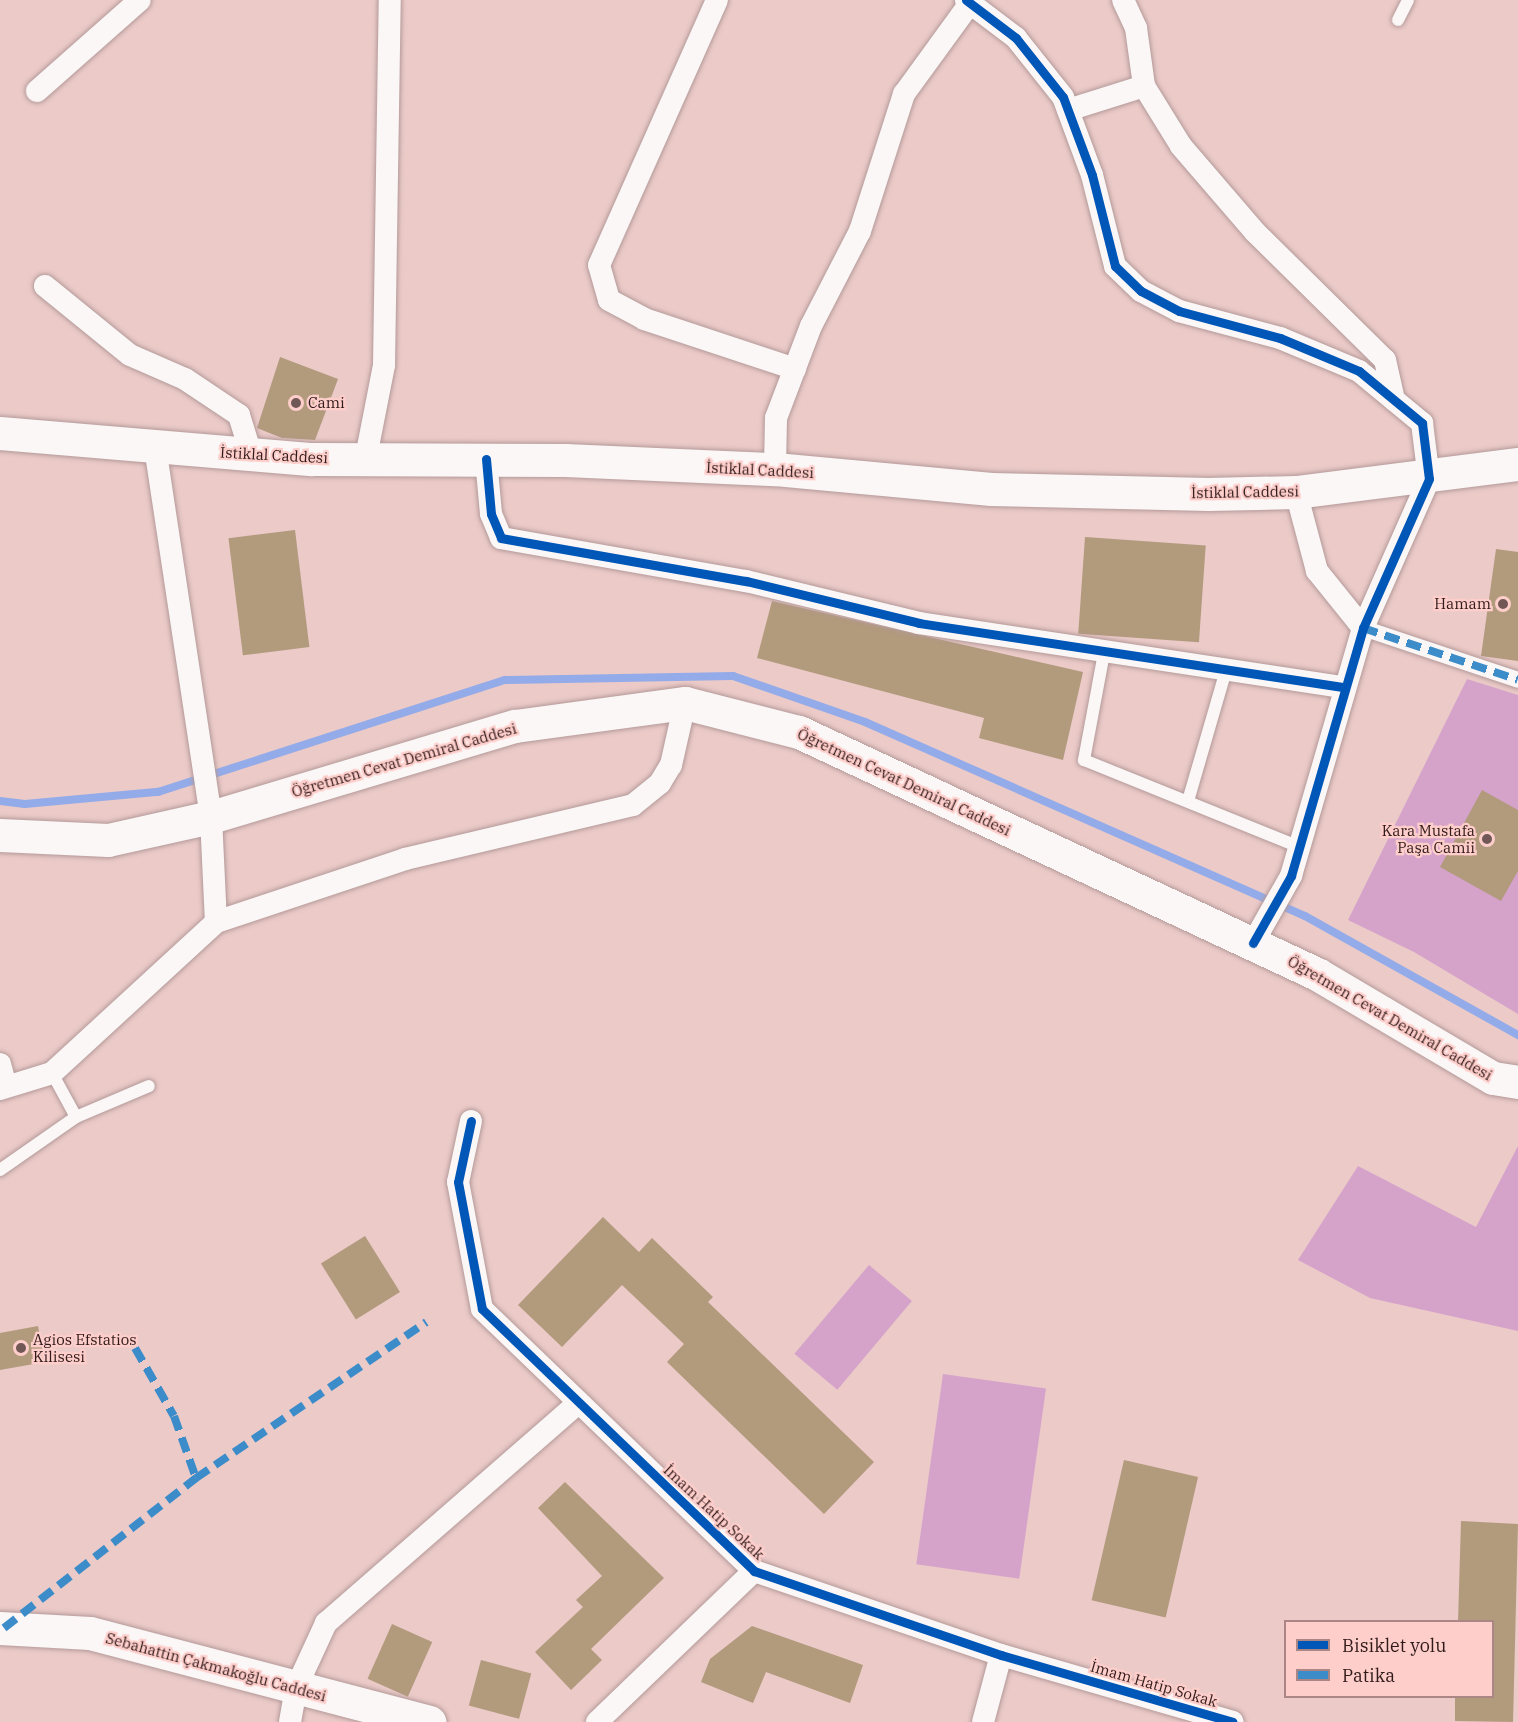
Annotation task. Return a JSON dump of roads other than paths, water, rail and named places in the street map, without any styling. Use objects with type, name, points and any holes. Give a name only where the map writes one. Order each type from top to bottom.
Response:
[{"type":"main road","name":"İstiklal Caddesi","points":[[0,433],[251,454],[776,469],[991,489],[1296,492],[1429,479],[1518,464]]},
{"type":"main road","name":"Öğretmen Cevat Demiral Caddesi","points":[[0,835],[108,840],[515,726],[685,703],[799,732],[1260,932],[1317,974],[1493,1078],[1518,1082]]},
{"type":"main road","name":"Sebahattin Çakmakoğlu Caddesi","points":[[0,1628],[90,1633],[430,1722]]},
{"type":"street","points":[[37,91],[140,0]]},
{"type":"street","points":[[366,457],[384,365],[390,0]]},
{"type":"street","points":[[717,0],[598,265],[609,300],[644,319],[795,369]]},
{"type":"street","points":[[1123,0],[1136,28],[1144,86],[1181,146],[1255,232],[1386,360],[1394,399]]},
{"type":"street","points":[[776,469],[776,418],[795,369],[860,231],[904,94],[968,2],[1016,38],[1068,110],[1092,175],[1115,266],[1141,291],[1179,310],[1280,338],[1359,371],[1422,423],[1429,479],[1363,628],[1343,687],[1291,876],[1260,932]]},
{"type":"street","points":[[1068,110],[1144,86]]},
{"type":"street","points":[[45,286],[130,355],[185,379],[239,415],[251,454]]},
{"type":"street","points":[[155,447],[209,811],[216,922]]},
{"type":"street","points":[[486,459],[491,514],[501,538],[746,581],[919,622],[1104,653],[1343,687]]},
{"type":"street","points":[[1296,492],[1317,571],[1363,628],[1518,680]]},
{"type":"street","points":[[0,1064],[3,1088],[52,1073],[216,922],[405,859],[633,805],[660,783],[670,765],[685,703]]},
{"type":"street","name":"İmam Hatip Sokak","points":[[471,1121],[458,1182],[482,1309],[576,1405],[754,1571],[1001,1655],[1233,1722]]},
{"type":"street","points":[[290,1722],[296,1688],[326,1623],[576,1405]]},
{"type":"street","points":[[597,1722],[754,1571]]},
{"type":"street","points":[[983,1722],[1001,1655]]},
{"type":"lane","points":[[1398,20],[1408,0]]},
{"type":"lane","points":[[1104,653],[1084,760],[1299,847]]},
{"type":"lane","points":[[1188,801],[1226,670]]},
{"type":"lane","points":[[52,1073],[76,1117]]},
{"type":"lane","points":[[0,1170],[76,1117],[148,1086]]},
{"type":"waterway","points":[[0,801],[25,804],[158,792],[505,680],[733,676],[865,722],[1305,916],[1518,1035]]},
{"type":"place","name":"Cami","points":[[296,403]]},
{"type":"place","name":"Hamam","points":[[1503,604]]},
{"type":"place","name":"Kara Mustafa Paşa Camii","points":[[1487,839]]},
{"type":"place","name":"Agios Efstatios Kilisesi","points":[[21,1348]]}]
